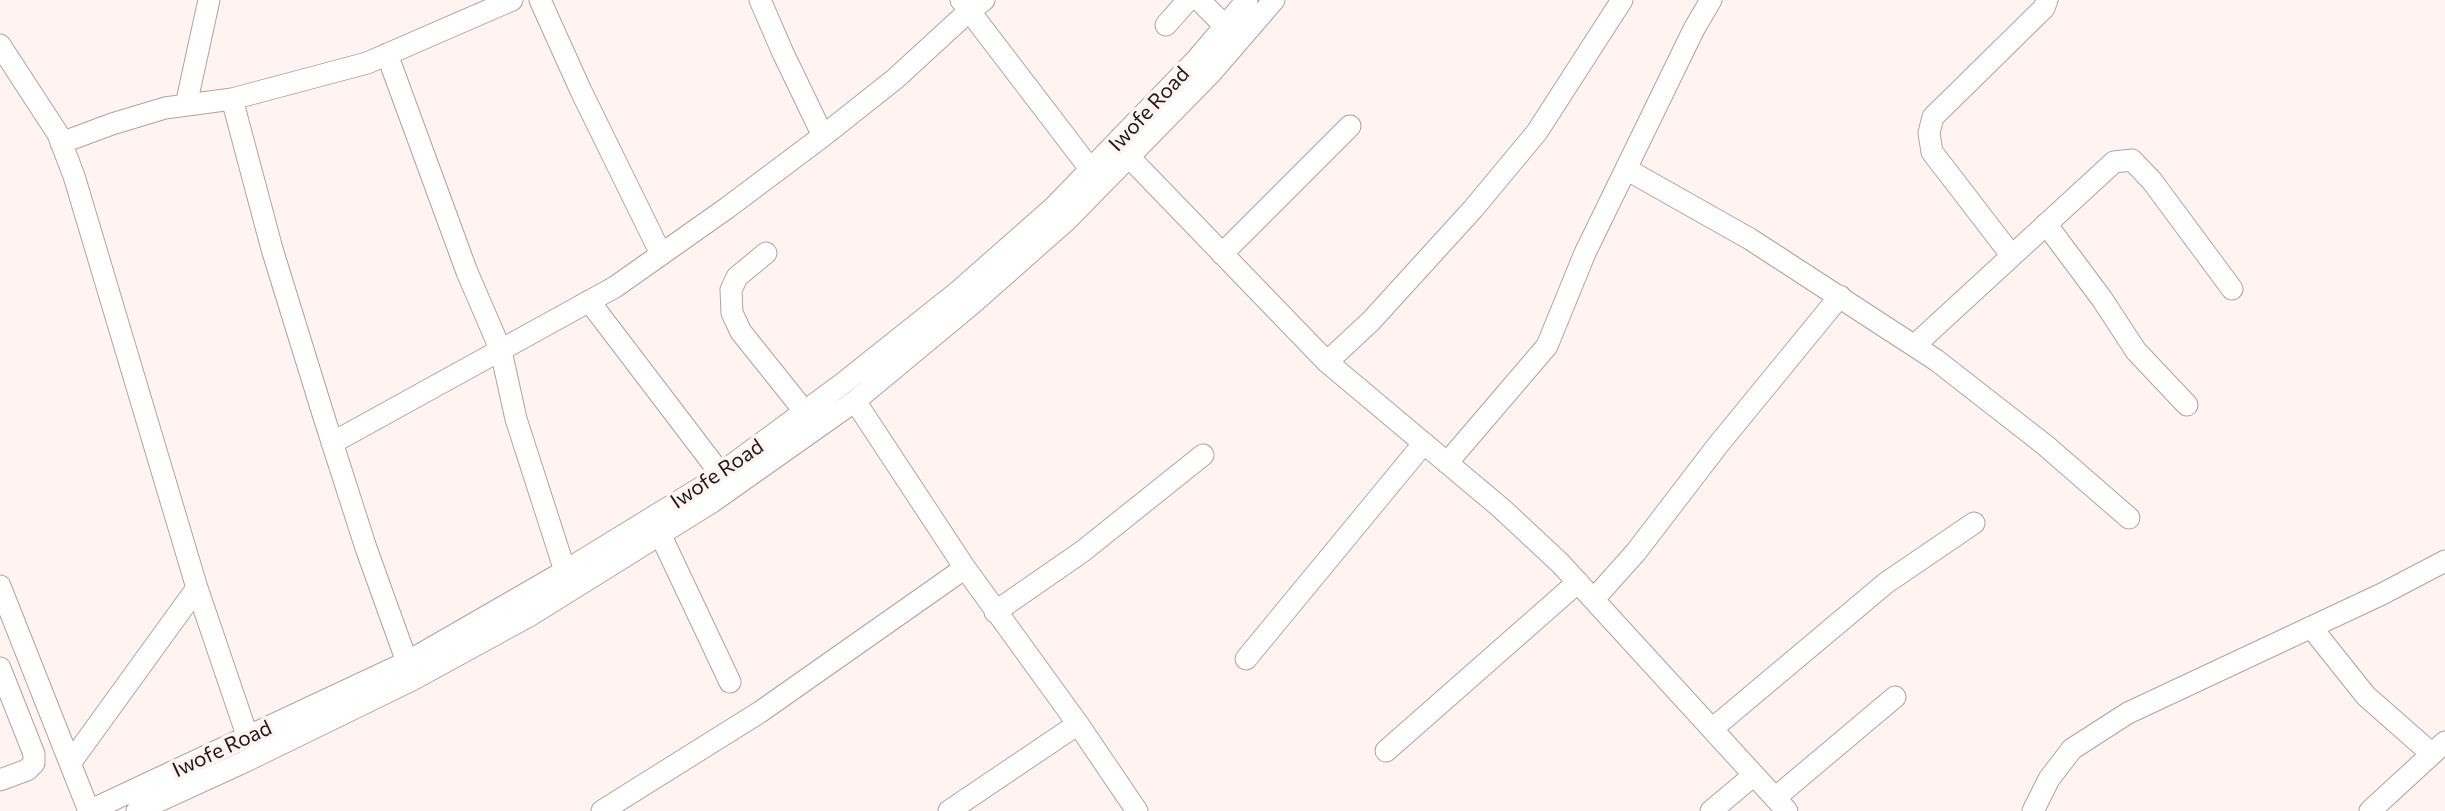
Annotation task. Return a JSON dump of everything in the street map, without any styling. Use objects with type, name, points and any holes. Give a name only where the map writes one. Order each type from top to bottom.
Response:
[{"type":"street","points":[[186,105],[209,0]]},
{"type":"street","points":[[61,143],[165,108],[232,99],[367,63],[512,0]]},
{"type":"street","points":[[540,0],[581,91],[661,254]]},
{"type":"street","points":[[760,0],[823,136]]},
{"type":"street","points":[[1166,25],[1188,0]]},
{"type":"street","points":[[1199,0],[1225,26]]},
{"type":"street","name":"Iwofe Road","points":[[89,811],[523,607],[660,536],[855,401],[972,304],[1066,221],[1130,158],[1212,73],[1273,0]]},
{"type":"street","points":[[1327,362],[1371,321],[1409,280],[1537,132],[1622,0]]},
{"type":"street","points":[[1447,463],[1547,346],[1585,253],[1694,29],[1711,0]]},
{"type":"street","points":[[2012,256],[1932,152],[1929,133],[1933,117],[2044,8],[2047,0]]},
{"type":"street","name":"Iwofe Road","points":[[137,811],[412,680],[523,607],[565,572],[702,487],[805,412],[960,290],[1053,208],[1197,59],[1244,1]]},
{"type":"street","points":[[332,443],[615,287],[823,136],[895,79],[971,4],[1091,170]]},
{"type":"street","points":[[0,45],[61,143],[91,227],[197,588],[248,738]]},
{"type":"street","points":[[387,54],[467,272],[501,351],[516,419],[565,572]]},
{"type":"street","points":[[232,99],[272,249],[332,443],[407,662]]},
{"type":"street","points":[[1222,254],[1350,126]]},
{"type":"street","points":[[1130,158],[1327,362],[1511,517],[1578,582],[1781,804],[1895,697]]},
{"type":"street","points":[[1914,345],[2114,162],[2132,160],[2152,181],[2232,289]]},
{"type":"street","points":[[1626,169],[1750,239],[1914,345],[2045,445],[2129,518]]},
{"type":"street","points":[[2046,224],[2102,299],[2136,351],[2187,405]]},
{"type":"street","points":[[766,253],[737,277],[731,290],[732,313],[741,332],[805,412]]},
{"type":"street","points":[[1594,599],[1636,552],[1718,445],[1840,296]]},
{"type":"street","points":[[589,301],[720,473]]},
{"type":"street","points":[[855,401],[995,612],[1078,724],[1137,811]]},
{"type":"street","points":[[1246,659],[1424,443]]},
{"type":"street","points":[[995,612],[1083,551],[1203,455]]},
{"type":"street","points":[[1712,729],[1886,583],[1973,523]]},
{"type":"street","points":[[660,536],[730,682]]},
{"type":"street","points":[[2033,811],[2049,779],[2072,749],[2128,713],[2382,594],[2445,561]]},
{"type":"street","points":[[602,811],[760,712],[965,568]]},
{"type":"street","points":[[1386,751],[1578,582]]},
{"type":"street","points":[[0,586],[89,811]]},
{"type":"street","points":[[71,762],[197,588]]},
{"type":"street","points":[[2311,627],[2367,696],[2439,748],[2370,811]]},
{"type":"street","points":[[0,668],[34,754],[34,763],[27,770],[0,780]]},
{"type":"street","points":[[949,811],[1078,724]]},
{"type":"street","points":[[1711,811],[1754,775]]}]
